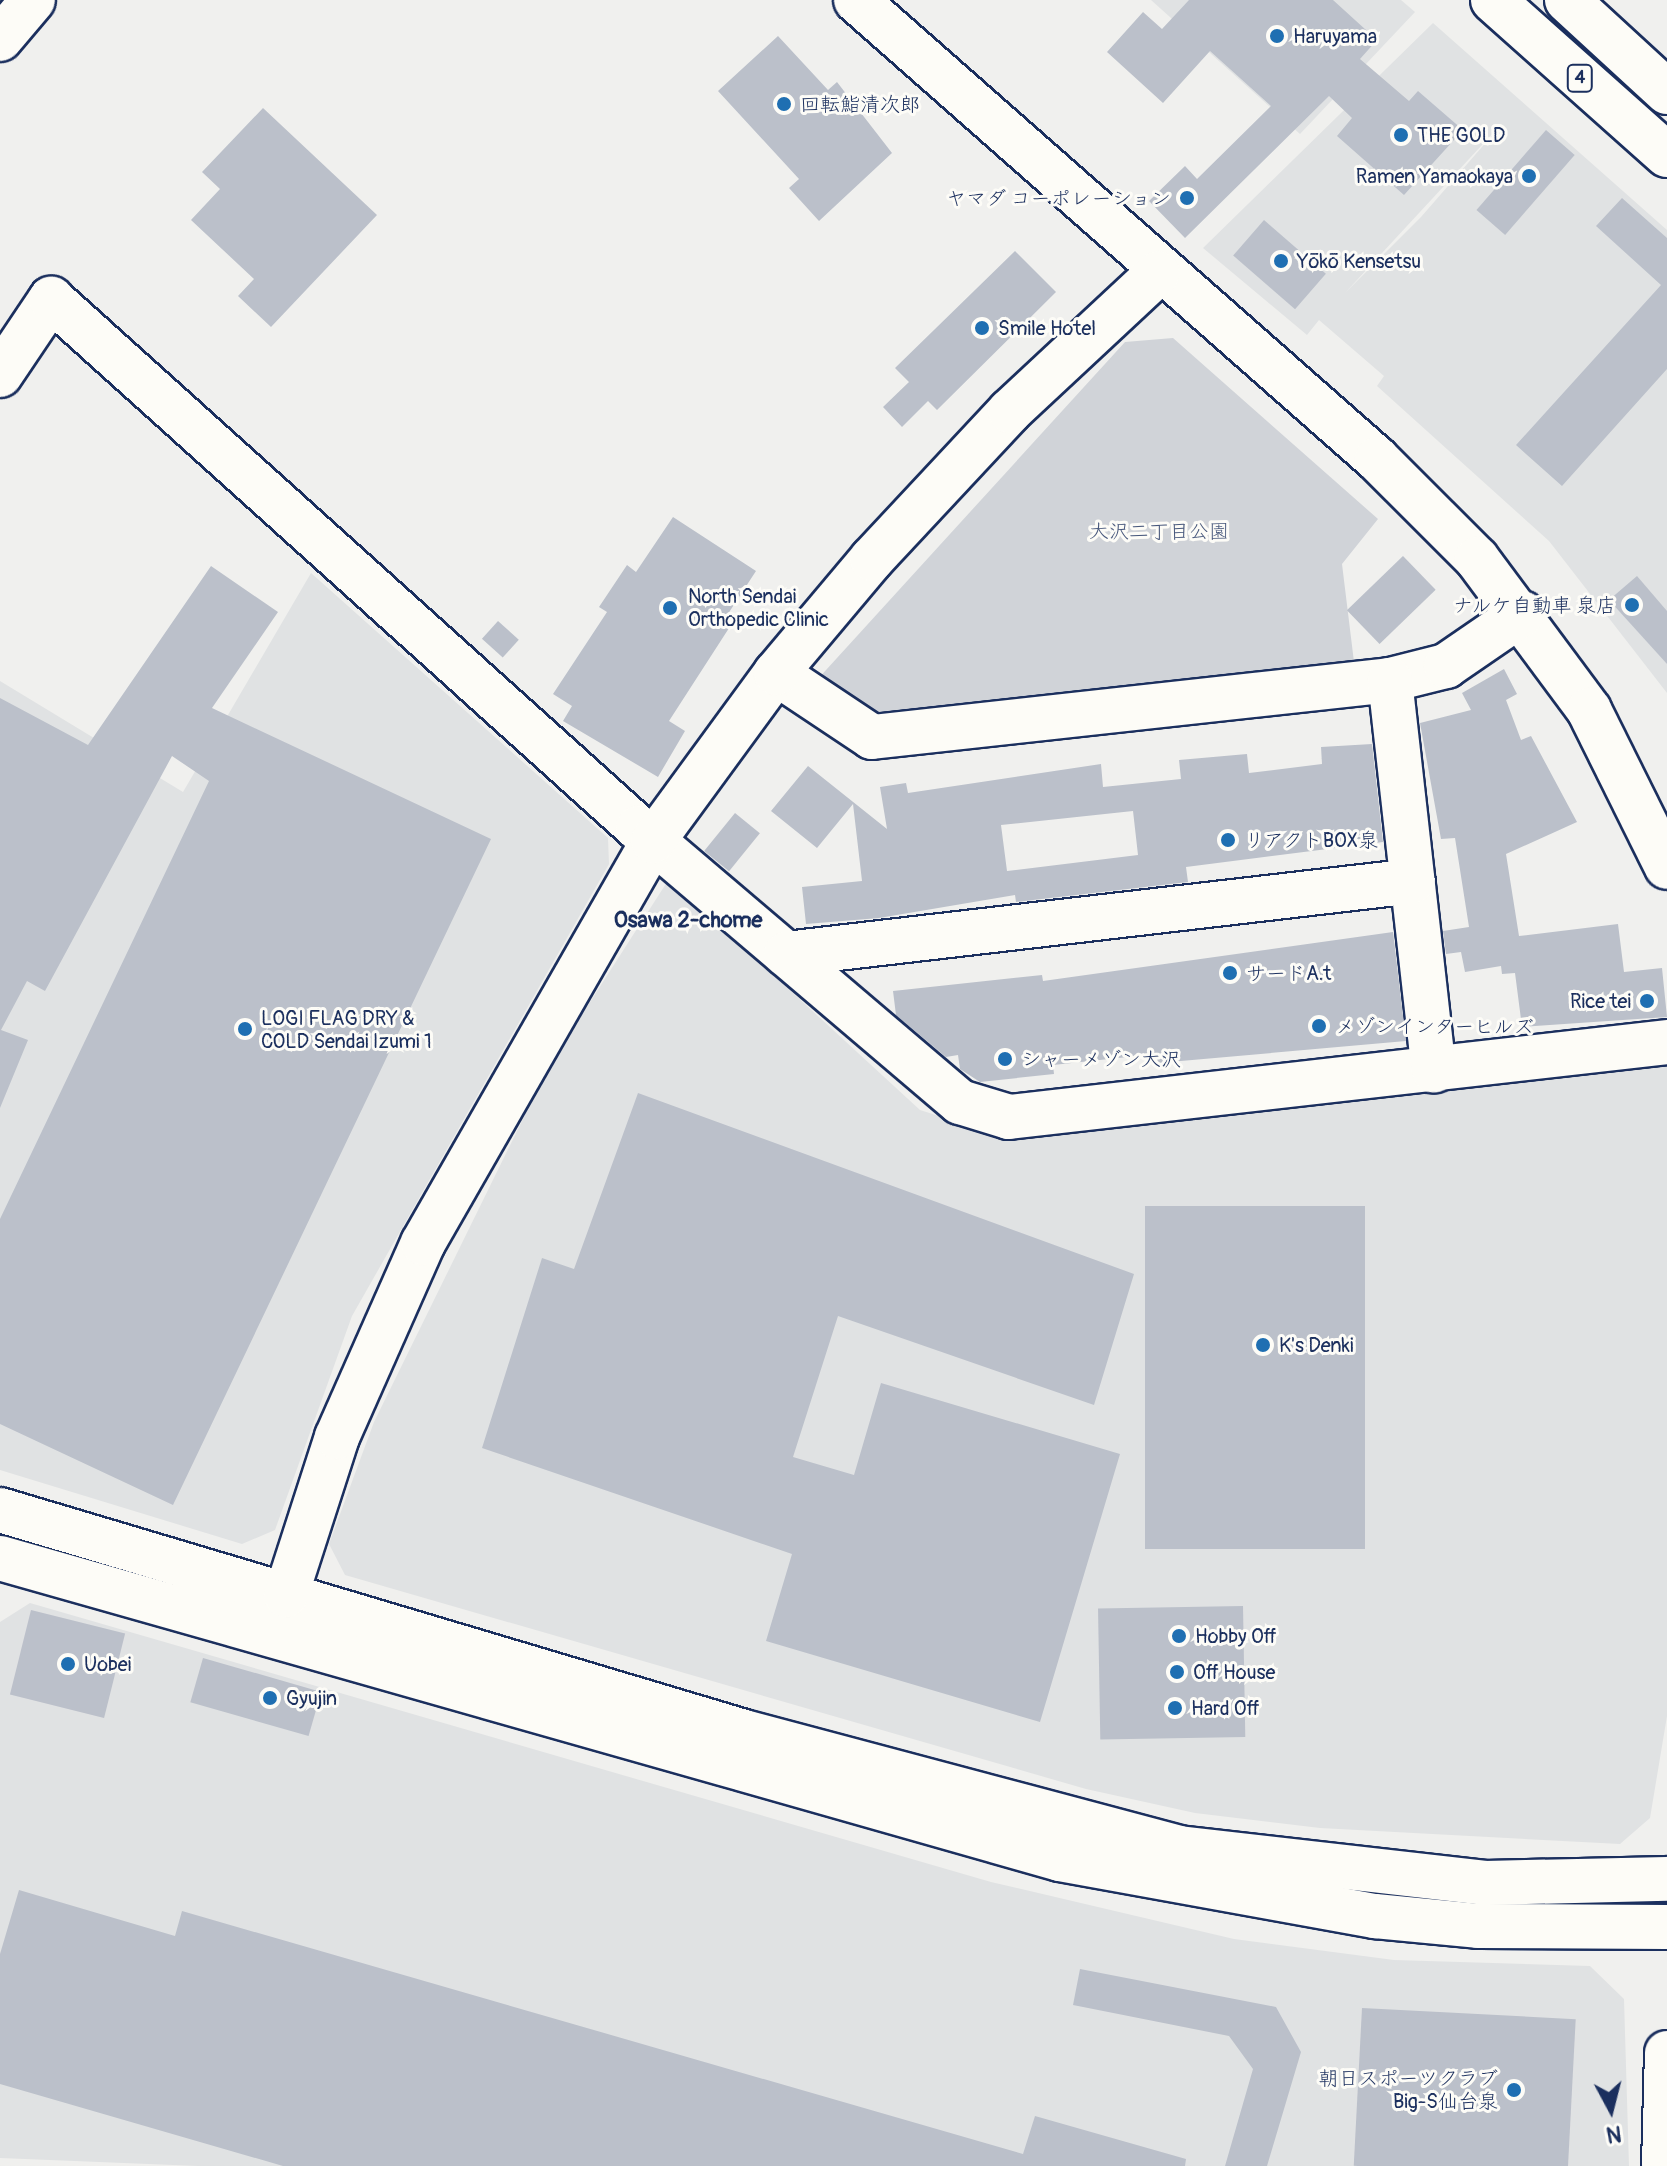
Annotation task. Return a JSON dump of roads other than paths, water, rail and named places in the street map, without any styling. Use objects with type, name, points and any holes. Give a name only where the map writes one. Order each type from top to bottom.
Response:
[{"type":"main road","points":[[0,39],[33,0]]},
{"type":"main road","name":"4","points":[[1493,0],[1667,155]]},
{"type":"main road","name":"4","points":[[1567,0],[1667,92]]},
{"type":"main road","points":[[870,5],[1158,273],[1377,459],[1523,613],[1589,710],[1667,867]]},
{"type":"main road","points":[[286,1595],[337,1437],[423,1243],[653,841],[776,673],[1010,411],[1158,273]]},
{"type":"main road","points":[[0,375],[51,299],[653,841],[960,1102],[1009,1117],[1434,1071],[1667,1042]]},
{"type":"main road","points":[[776,673],[872,737],[1390,680],[1446,666],[1523,613]]},
{"type":"main road","points":[[1390,680],[1434,1071]]},
{"type":"main road","points":[[786,954],[1413,881]]},
{"type":"main road","points":[[0,1510],[744,1732],[1179,1848],[1485,1883],[1667,1879]]},
{"type":"main road","points":[[0,1558],[1060,1859],[1375,1916],[1478,1926],[1667,1927]]},
{"type":"main road","points":[[1664,2166],[1667,2053]]},
{"type":"place","name":"Haruyama","points":[[1277,36]]},
{"type":"place","name":"回転鮨清次郎","points":[[784,104]]},
{"type":"place","name":"THE GOLD","points":[[1401,135]]},
{"type":"place","name":"Ramen Yamaokaya","points":[[1529,176]]},
{"type":"place","name":"ヤマダ コーポレーション","points":[[1187,198]]},
{"type":"place","name":"Yōkō Kensetsu","points":[[1281,261]]},
{"type":"place","name":"Smile Hotel","points":[[982,328]]},
{"type":"place","name":"ナルケ自動車 泉店","points":[[1632,605]]},
{"type":"place","name":"North Sendai Orthopedic Clinic","points":[[670,608]]},
{"type":"place","name":"リアクトBOX泉","points":[[1228,840]]},
{"type":"place","name":"サードA.t","points":[[1230,973]]},
{"type":"place","name":"Rice tei","points":[[1647,1001]]},
{"type":"place","name":"メゾンインターヒルズ","points":[[1319,1026]]},
{"type":"place","name":"LOGI FLAG DRY & COLD Sendai Izumi 1","points":[[245,1029]]},
{"type":"place","name":"シャーメゾン大沢","points":[[1005,1059]]},
{"type":"place","name":"K's Denki","points":[[1263,1345]]},
{"type":"place","name":"Hobby Off","points":[[1179,1636]]},
{"type":"place","name":"Uobei","points":[[68,1664]]},
{"type":"place","name":"Off House","points":[[1177,1672]]},
{"type":"place","name":"Gyujin","points":[[270,1698]]},
{"type":"place","name":"Hard Off","points":[[1175,1708]]},
{"type":"place","name":"朝日スポーツクラブ Big-S仙台泉","points":[[1514,2090]]},
{"type":"district","name":"Osawa 2-chome","points":[[688,921]]},
{"type":"park label","name":"大沢二丁目公園","points":[[1159,531]]}]
